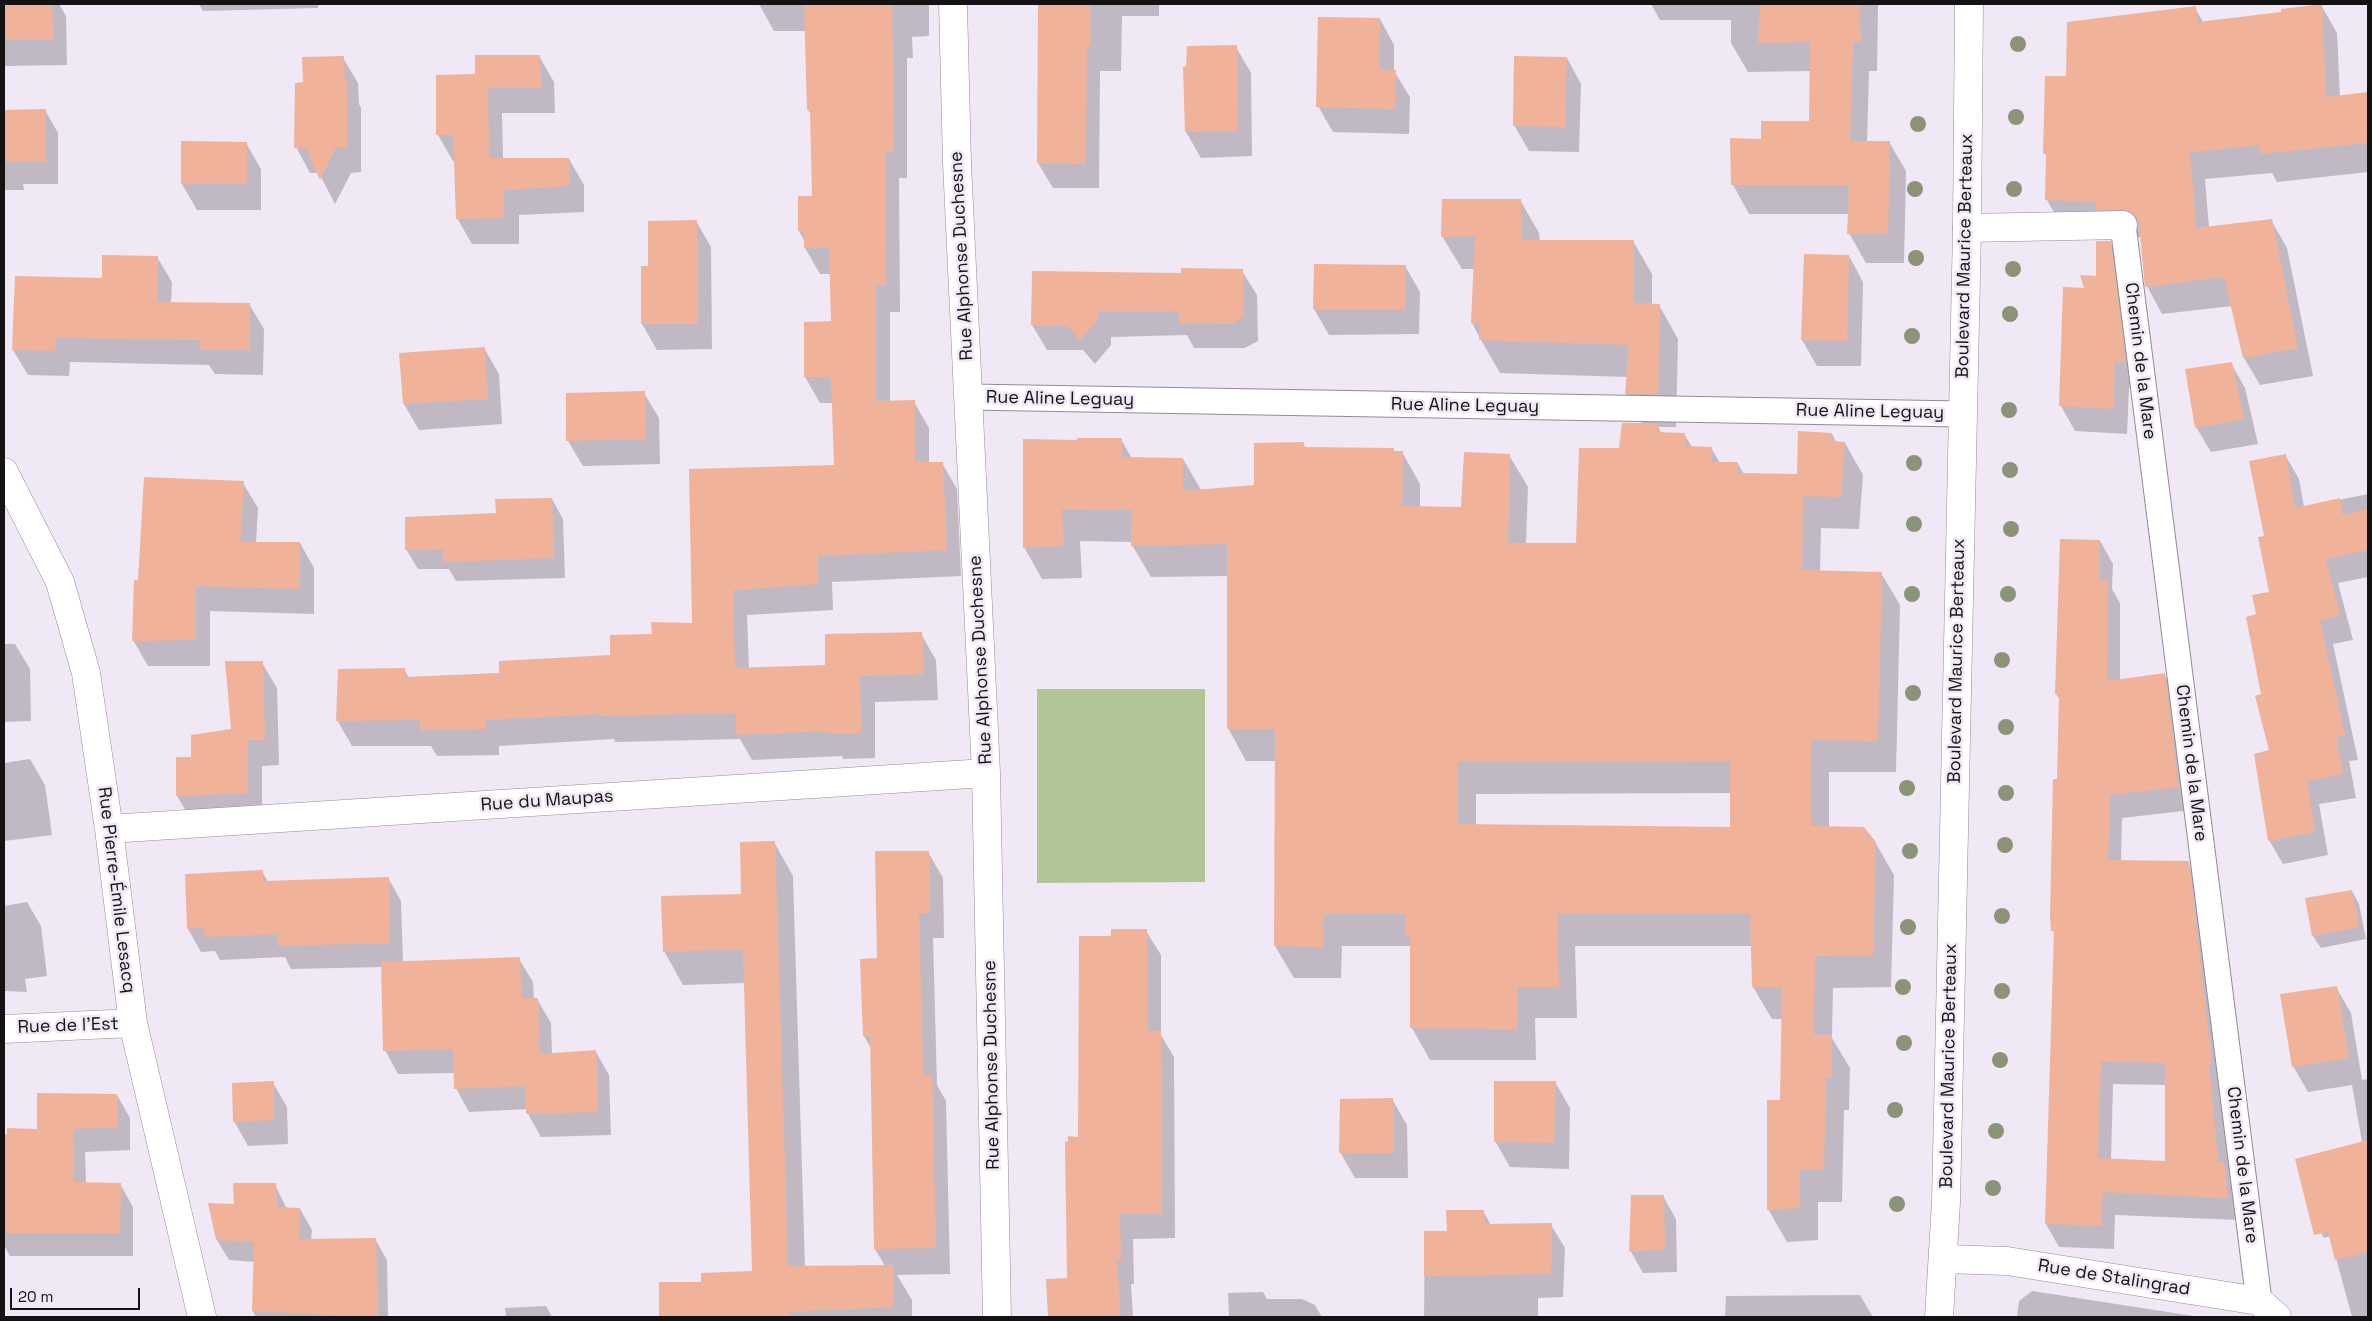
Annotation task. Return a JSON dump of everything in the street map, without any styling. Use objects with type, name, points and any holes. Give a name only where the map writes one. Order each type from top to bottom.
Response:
[{"type":"street","name":"Rue Alphonse Duchesne","points":[[953,4],[957,163],[986,773],[997,1317]]},
{"type":"street","name":"Boulevard Maurice Berteaux","points":[[1939,1317],[1944,1259],[1967,228],[1969,4]]},
{"type":"street","points":[[1967,228],[2123,225]]},
{"type":"street","name":"Rue Pierre-Émile Lesacq","points":[[4,472],[60,582],[86,673],[109,829],[133,1023],[202,1317]]},
{"type":"street","name":"Rue du Maupas","points":[[109,829],[986,773]]},
{"type":"street","name":"Rue de l'Est","points":[[4,1028],[133,1023]]},
{"type":"street","name":"Rue de Stalingrad","points":[[1944,1259],[2007,1261],[2268,1309]]},
{"type":"lane","name":"Chemin de la Mare","points":[[2123,225],[2268,1309]]},
{"type":"lane","name":"Rue Aline Leguay","points":[[969,397],[1962,414]]},
{"type":"green space","points":[[1037,689],[1205,689],[1205,882],[1037,883]]},
{"type":"building","points":[[4,4],[52,4],[53,40],[4,40]]},
{"type":"building","points":[[804,4],[892,4],[894,135],[893,152],[885,152],[886,286],[876,286],[876,401],[915,400],[915,462],[943,462],[947,550],[818,556],[818,584],[733,590],[735,668],[825,665],[825,634],[922,632],[924,674],[860,676],[861,733],[827,733],[827,731],[736,735],[736,713],[599,716],[599,714],[485,720],[485,729],[420,730],[420,720],[336,721],[338,669],[405,668],[405,677],[499,673],[499,661],[610,655],[610,635],[652,634],[651,622],[692,623],[689,469],[834,465],[831,377],[804,377],[804,322],[831,321],[829,248],[804,248],[804,231],[798,231],[798,196],[812,196],[810,110],[807,110]]},
{"type":"building","points":[[1038,4],[1090,4],[1091,46],[1087,46],[1086,164],[1037,163]]},
{"type":"building","points":[[1760,4],[1859,4],[1861,42],[1853,42],[1850,141],[1890,141],[1888,234],[1847,234],[1849,185],[1731,185],[1730,138],[1761,139],[1761,121],[1809,121],[1810,42],[1758,43]]},
{"type":"building","points":[[2322,4],[2326,97],[2368,92],[2368,143],[2260,154],[2259,145],[2190,152],[2196,228],[2272,219],[2298,348],[2243,358],[2224,277],[2145,287],[2137,217],[2123,209],[2096,210],[2096,202],[2045,200],[2046,154],[2043,154],[2045,76],[2066,76],[2067,22],[2196,6],[2198,22],[2281,12],[2281,9]]},
{"type":"building","points":[[1318,17],[1380,18],[1379,70],[1396,70],[1395,109],[1316,107]]},
{"type":"building","points":[[1237,45],[1238,131],[1185,132],[1183,67],[1186,66],[1187,46]]},
{"type":"building","points":[[475,55],[540,55],[541,87],[488,88],[489,158],[569,158],[570,186],[504,190],[504,218],[456,219],[453,135],[436,135],[436,75],[475,74]]},
{"type":"building","points":[[344,56],[345,81],[347,81],[347,147],[336,147],[320,180],[306,148],[294,148],[295,83],[303,82],[302,57]]},
{"type":"building","points":[[1514,56],[1567,57],[1565,127],[1513,126]]},
{"type":"building","points":[[46,109],[46,162],[4,162],[4,110]]},
{"type":"building","points":[[181,141],[247,142],[247,184],[181,184]]},
{"type":"building","points":[[1442,199],[1521,199],[1522,240],[1634,240],[1633,312],[1634,303],[1660,304],[1658,394],[1625,394],[1629,345],[1479,340],[1480,323],[1471,323],[1475,236],[1441,237]]},
{"type":"building","points":[[697,220],[698,324],[641,324],[641,266],[648,266],[648,221]]},
{"type":"building","points":[[2096,241],[2111,241],[2126,362],[2115,362],[2113,409],[2059,406],[2063,287],[2084,288],[2080,275],[2096,276]]},
{"type":"building","points":[[1804,254],[1849,255],[1847,341],[1801,340]]},
{"type":"building","points":[[102,255],[158,256],[157,302],[250,303],[250,350],[199,350],[200,340],[56,338],[55,351],[12,350],[15,276],[102,278]]},
{"type":"building","points":[[1314,264],[1406,265],[1405,309],[1313,309]]},
{"type":"building","points":[[1181,268],[1243,269],[1244,316],[1231,324],[1179,323],[1179,311],[1098,312],[1098,320],[1080,340],[1068,326],[1031,325],[1032,271],[1181,273]]},
{"type":"building","points":[[485,347],[488,399],[403,404],[399,353]]},
{"type":"building","points":[[2232,362],[2244,419],[2195,428],[2185,369]]},
{"type":"building","points":[[645,391],[646,439],[566,441],[566,393]]},
{"type":"building","points":[[1622,423],[1657,423],[1657,432],[1685,433],[1685,446],[1712,447],[1711,462],[1738,462],[1738,473],[1797,474],[1798,431],[1832,433],[1832,441],[1845,442],[1841,497],[1803,496],[1802,570],[1882,572],[1878,741],[1811,740],[1811,826],[1864,827],[1876,842],[1873,955],[1815,956],[1814,1035],[1832,1035],[1832,1078],[1826,1078],[1824,1170],[1800,1170],[1800,1208],[1767,1210],[1767,1100],[1780,1100],[1782,987],[1752,987],[1750,914],[1557,914],[1559,987],[1517,987],[1518,1029],[1410,1028],[1410,938],[1406,938],[1405,914],[1324,914],[1323,947],[1274,946],[1275,729],[1227,729],[1227,544],[1131,546],[1132,510],[1062,509],[1064,546],[1023,548],[1023,439],[1077,440],[1077,438],[1122,438],[1122,457],[1183,458],[1183,491],[1254,485],[1254,443],[1304,442],[1303,447],[1394,448],[1394,451],[1403,451],[1402,506],[1461,507],[1464,452],[1510,454],[1508,543],[1576,543],[1579,448],[1619,448]],"holes":[[[1730,761],[1730,827],[1458,824],[1458,762]]]},
{"type":"building","points":[[2286,454],[2295,508],[2340,498],[2342,515],[2368,509],[2368,550],[2326,559],[2340,616],[2320,620],[2345,736],[2336,737],[2343,774],[2307,781],[2315,832],[2268,841],[2254,754],[2269,750],[2255,696],[2261,694],[2246,617],[2256,614],[2252,595],[2269,592],[2258,537],[2264,536],[2249,461]]},
{"type":"building","points":[[144,477],[244,481],[240,542],[300,542],[300,589],[196,586],[196,640],[132,641],[134,580],[138,580]]},
{"type":"building","points":[[552,498],[554,558],[443,562],[443,549],[405,550],[405,517],[496,513],[495,499]]},
{"type":"building","points":[[2060,539],[2100,540],[2100,580],[2108,579],[2107,681],[2165,673],[2179,787],[2110,795],[2108,860],[2189,861],[2212,1064],[2209,1064],[2218,1162],[2224,1162],[2228,1198],[2103,1192],[2101,1226],[2045,1224],[2054,931],[2051,931],[2050,916],[2053,779],[2057,779],[2059,695],[2055,694]],"holes":[[[2101,1061],[2165,1063],[2165,1161],[2098,1158]]]},
{"type":"building","points":[[225,661],[263,661],[265,740],[248,740],[248,793],[176,796],[176,757],[191,757],[191,735],[231,729]]},
{"type":"building","points":[[775,841],[788,1266],[893,1265],[894,1307],[789,1312],[789,1317],[659,1317],[659,1282],[701,1282],[701,1273],[752,1271],[743,949],[663,952],[661,896],[741,894],[740,842]]},
{"type":"building","points":[[875,851],[929,851],[930,913],[919,913],[923,1075],[932,1074],[936,1248],[874,1249],[870,1036],[863,1036],[860,959],[877,958]]},
{"type":"building","points":[[263,870],[263,881],[389,877],[390,943],[277,946],[277,934],[205,937],[204,928],[187,929],[185,874]]},
{"type":"building","points":[[2352,890],[2359,927],[2312,936],[2305,898]]},
{"type":"building","points":[[1111,929],[1147,929],[1148,1031],[1161,1031],[1162,1214],[1120,1214],[1121,1260],[1117,1260],[1121,1317],[1048,1317],[1046,1279],[1067,1278],[1065,1142],[1068,1141],[1068,1136],[1078,1137],[1079,936],[1111,936]]},
{"type":"building","points":[[520,957],[522,998],[538,998],[540,1054],[596,1050],[598,1112],[526,1114],[525,1086],[454,1089],[453,1049],[383,1051],[381,962]]},
{"type":"building","points":[[2337,986],[2349,1058],[2292,1067],[2280,994]]},
{"type":"building","points":[[274,1081],[274,1120],[233,1122],[232,1083]]},
{"type":"building","points":[[1494,1081],[1556,1081],[1554,1143],[1494,1142]]},
{"type":"building","points":[[37,1093],[117,1094],[118,1127],[73,1129],[74,1182],[121,1183],[120,1233],[4,1233],[4,1134],[7,1134],[7,1128],[37,1129]]},
{"type":"building","points":[[1393,1098],[1394,1153],[1339,1153],[1340,1099]]},
{"type":"building","points":[[2368,1140],[2368,1252],[2335,1260],[2328,1232],[2314,1235],[2295,1159]]},
{"type":"building","points":[[233,1183],[276,1183],[277,1207],[300,1208],[299,1239],[376,1238],[378,1317],[252,1311],[254,1242],[216,1240],[208,1203],[234,1204]]},
{"type":"building","points":[[1631,1195],[1664,1195],[1665,1250],[1629,1251]]},
{"type":"building","points":[[1446,1210],[1484,1210],[1485,1224],[1552,1223],[1551,1274],[1424,1276],[1424,1231],[1447,1231]]}]
